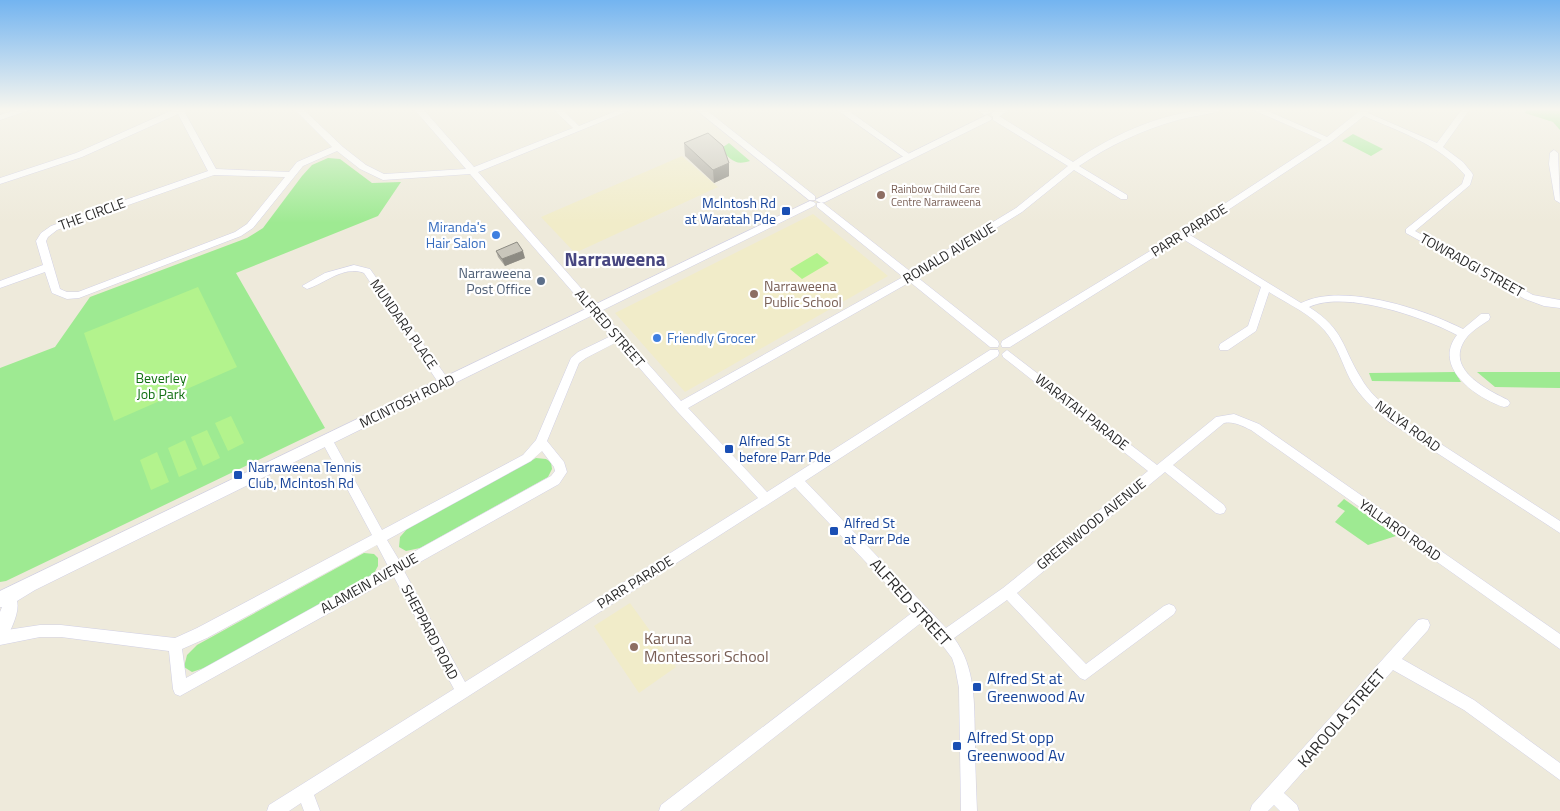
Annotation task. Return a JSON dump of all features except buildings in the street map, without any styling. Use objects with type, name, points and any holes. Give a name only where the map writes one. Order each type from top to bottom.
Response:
[{"type":"street","points":[[0,181],[79,155],[97,147]]},
{"type":"street","points":[[200,147],[213,172]]},
{"type":"street","points":[[339,147],[373,173],[380,176],[472,171],[533,147]]},
{"type":"street","name":"THE CIRCLE","points":[[292,175],[213,172],[54,228],[44,235],[41,241],[56,291],[69,296],[79,295],[238,234],[250,226],[292,175],[300,164],[339,147]]},
{"type":"street","name":"ALFRED STREET","points":[[451,147],[680,407],[766,499]]},
{"type":"street","points":[[746,147],[910,276],[994,348],[998,342],[1007,349]]},
{"type":"street","points":[[894,147],[908,156]]},
{"type":"street","name":"MCINTOSH ROAD","points":[[2,599],[926,147]]},
{"type":"street","points":[[1042,147],[1124,197]]},
{"type":"street","name":"RONALD AVENUE","points":[[680,407],[975,238],[1014,213],[1043,192],[1072,167],[1103,147]]},
{"type":"street","name":"PARR PARADE","points":[[1007,349],[1317,147]]},
{"type":"street","name":"TOWRADGI STREET","points":[[1439,148],[1462,165],[1469,175],[1466,185],[1409,231],[1529,297],[1544,302],[1560,304]]},
{"type":"street","points":[[1554,153],[1553,164],[1560,200]]},
{"type":"street","name":"NALYA ROAD","points":[[1183,234],[1301,307],[1335,333],[1347,355],[1356,379],[1371,399],[1392,418],[1560,528]]},
{"type":"street","name":"MUNDARA PLACE","points":[[307,286],[319,279],[354,267],[362,267],[367,271],[444,382]]},
{"type":"street","points":[[0,285],[48,268]]},
{"type":"street","points":[[1224,347],[1252,328],[1266,286]]},
{"type":"street","points":[[1301,307],[1312,300],[1332,299],[1386,304],[1417,312],[1465,334]]},
{"type":"street","points":[[1485,317],[1458,341],[1454,353],[1458,369],[1472,385],[1504,404]]},
{"type":"street","points":[[2,599],[9,602],[10,607],[0,636],[61,631],[175,645],[202,633],[527,458],[536,450],[541,442],[575,361],[582,355],[618,337]]},
{"type":"street","name":"PARR PARADE","points":[[275,811],[796,480],[994,348]]},
{"type":"street","name":"WARATAH PARADE","points":[[1007,349],[1160,467],[1220,509]]},
{"type":"street","name":"GREENWOOD AVENUE","points":[[945,637],[1008,592],[1220,420],[1228,416],[1239,419]]},
{"type":"street","name":"YALLAROI ROAD","points":[[1239,419],[1255,427],[1560,642]]},
{"type":"street","name":"SHEPPARD ROAD","points":[[327,440],[463,692]]},
{"type":"street","name":"ALAMEIN AVENUE","points":[[175,645],[180,689],[555,480],[561,472],[560,465],[541,442]]},
{"type":"street","name":"ALFRED STREET","points":[[796,480],[945,637],[960,660],[966,688],[969,811]]},
{"type":"street","points":[[1008,592],[1085,673],[1169,610]]},
{"type":"street","points":[[667,811],[923,613]]},
{"type":"street","name":"KAROOLA STREET","points":[[1258,811],[1423,625]]},
{"type":"street","points":[[1391,661],[1470,705],[1560,772]]},
{"type":"street","points":[[305,791],[312,811]]},
{"type":"street","points":[[1274,794],[1291,811]]},
{"type":"shaded area","points":[[682,156],[718,187],[575,253],[541,217]]},
{"type":"shaded area","name":"Narraweena Public School","points":[[813,214],[888,276],[685,392],[615,313]]},
{"type":"shaded area","name":"Karuna Montessori School","points":[[630,603],[676,667],[639,693],[594,626]]},
{"type":"green space","points":[[723,147],[733,147],[750,161],[736,162],[720,149]]},
{"type":"green space","points":[[1353,147],[1379,147],[1383,149],[1371,156]]},
{"type":"green space","name":"Beverley Job Park","points":[[328,158],[340,159],[372,183],[401,182],[378,216],[236,273],[325,428],[6,581],[0,582],[0,368],[55,347],[90,297],[247,238],[263,228],[312,165]]},
{"type":"green space","points":[[817,253],[829,263],[802,279],[790,269]]},
{"type":"green space","points":[[198,287],[237,367],[114,421],[84,333]]},
{"type":"green space","points":[[1455,372],[1461,382],[1372,381],[1369,373]]},
{"type":"green space","points":[[1477,372],[1560,372],[1560,388],[1495,387]]},
{"type":"green space","points":[[231,416],[244,443],[228,451],[215,423]]},
{"type":"green space","points":[[207,430],[220,458],[203,466],[191,437]]},
{"type":"green space","points":[[185,440],[197,469],[179,477],[168,448]]},
{"type":"green space","points":[[157,452],[169,482],[151,490],[140,460]]},
{"type":"green space","points":[[536,458],[546,459],[551,462],[552,469],[548,477],[420,548],[406,551],[399,547],[400,537],[407,529]]},
{"type":"green space","points":[[1344,499],[1396,536],[1368,545],[1335,522],[1345,511],[1337,506]]},
{"type":"green space","points":[[364,553],[374,554],[378,558],[378,566],[373,575],[207,667],[192,672],[184,667],[187,655],[197,645]]},
{"type":"place","name":"Rainbow Child Care Centre Narraweena","points":[[881,195]]},
{"type":"place","name":"McIntosh Rd at Waratah Pde","points":[[786,211]]},
{"type":"place","name":"Miranda's Hair Salon","points":[[496,235]]},
{"type":"place","name":"Narraweena Post Office","points":[[541,281]]},
{"type":"place","name":"Narraweena Public School","points":[[754,294]]},
{"type":"place","name":"Friendly Grocer","points":[[657,338]]},
{"type":"place","name":"Alfred St before Parr Pde","points":[[729,449]]},
{"type":"place","name":"Narraweena Tennis Club, McIntosh Rd","points":[[238,475]]},
{"type":"place","name":"Alfred St at Parr Pde","points":[[834,531]]},
{"type":"place","name":"Karuna Montessori School","points":[[634,647]]},
{"type":"place","name":"Alfred St at Greenwood Av","points":[[977,687]]},
{"type":"place","name":"Alfred St opp Greenwood Av","points":[[957,746]]},
{"type":"district","name":"Narraweena","points":[[615,259]]}]
